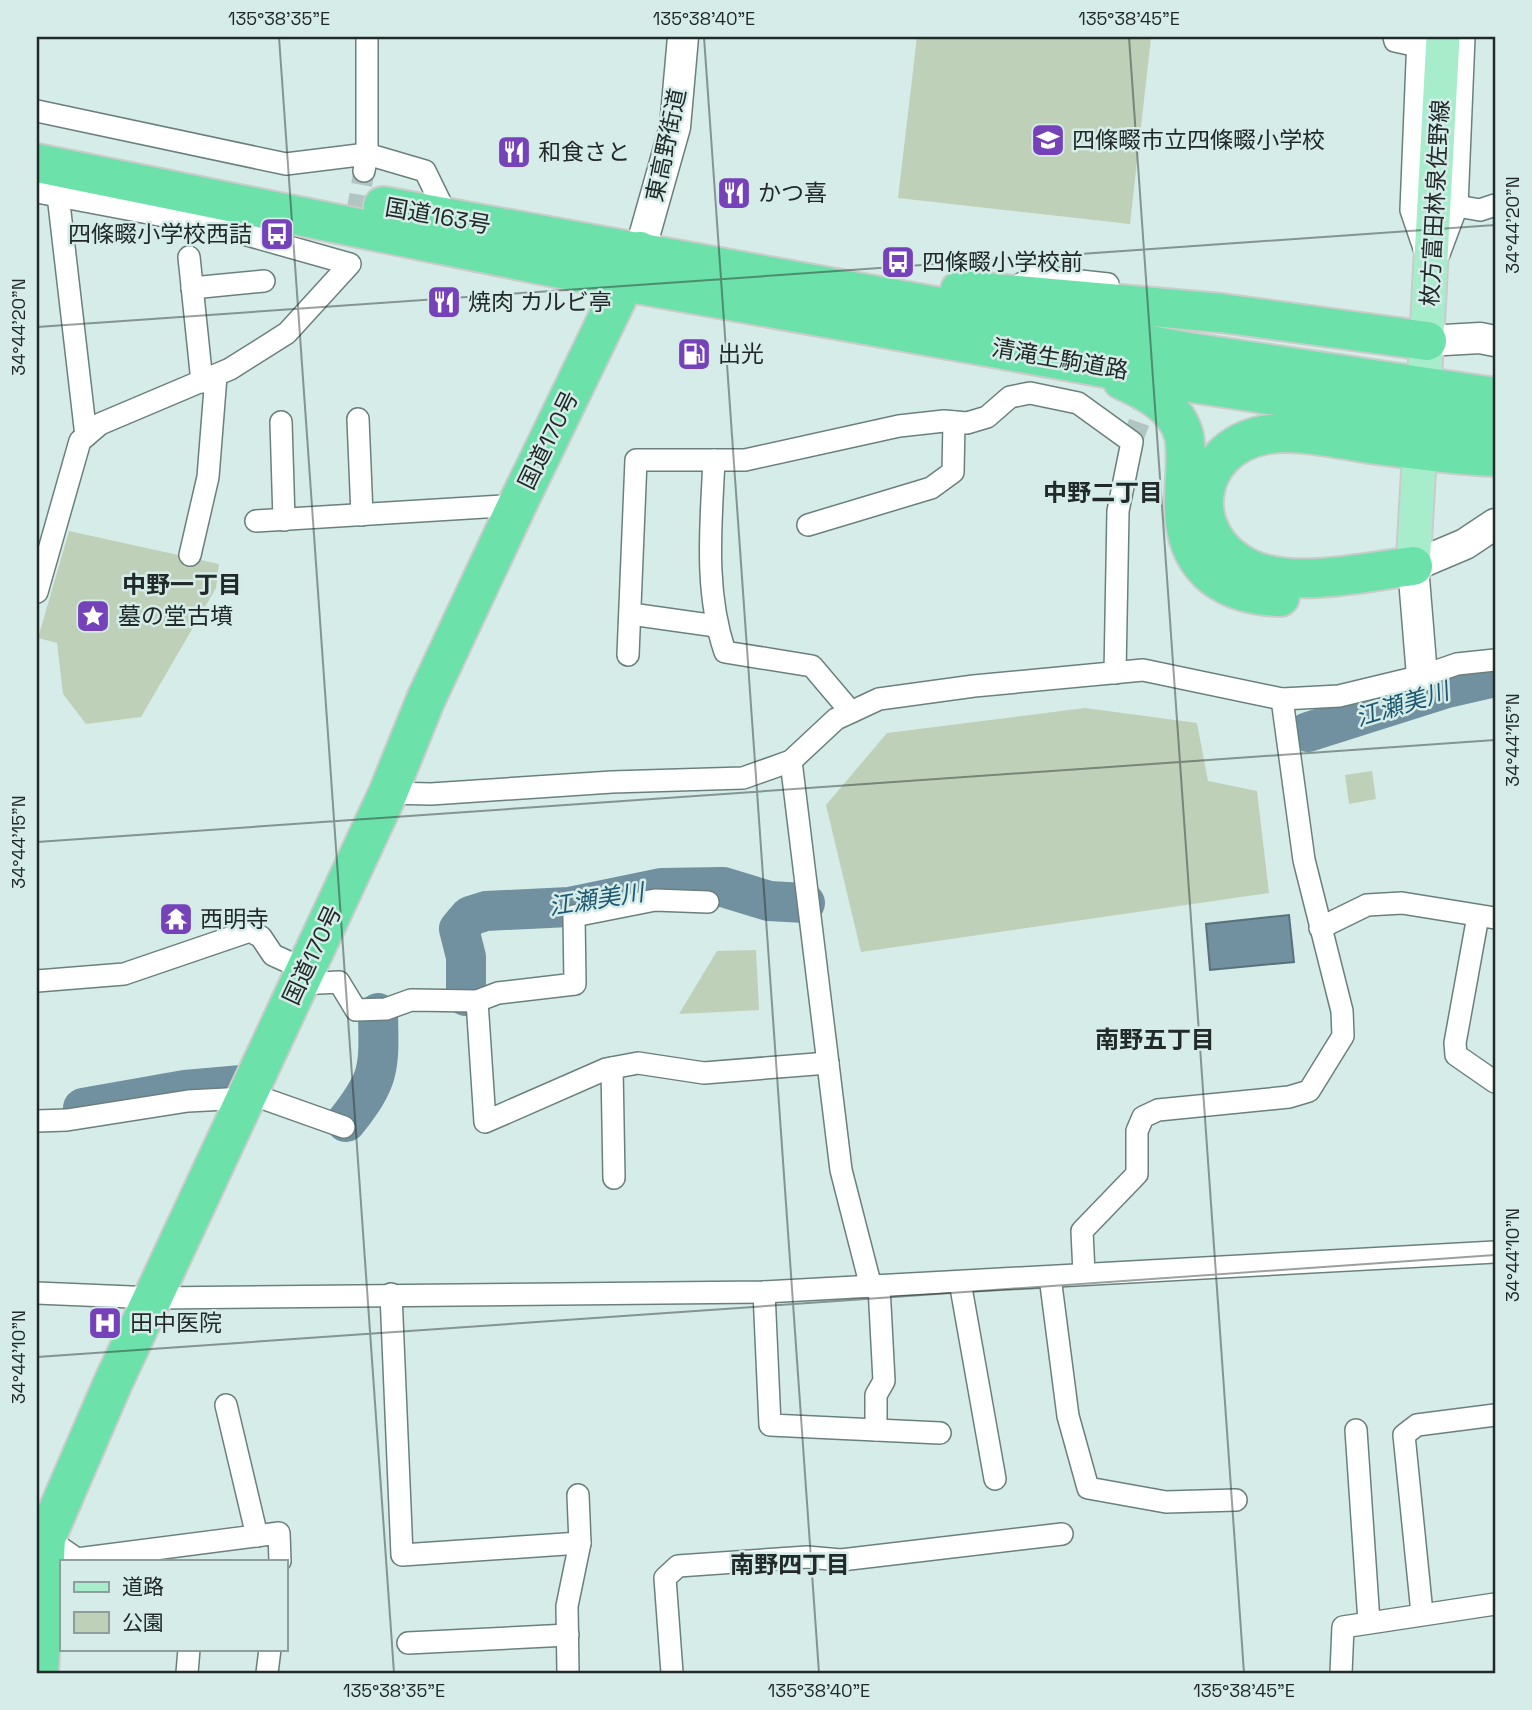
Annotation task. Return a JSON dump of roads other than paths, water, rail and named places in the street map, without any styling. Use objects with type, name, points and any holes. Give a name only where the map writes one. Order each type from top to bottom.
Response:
[{"type":"highway","name":"国道163号","points":[[37,143],[448,218],[633,267]]},
{"type":"highway","name":"国道163号","points":[[37,163],[215,211],[633,267],[839,289]]},
{"type":"highway","name":"清滝生駒道路","points":[[633,267],[1172,380],[1433,406],[1495,397]]},
{"type":"highway","name":"国道170号","points":[[39,1673],[41,1534],[154,1298],[388,793],[426,699],[633,267]]},
{"type":"highway","points":[[839,289],[932,287],[1221,313],[1433,406],[1495,457]]},
{"type":"highway","name":"清滝生駒道路","points":[[839,289],[1188,352],[1433,406],[1495,429]]},
{"type":"highway","points":[[1078,361],[1147,391],[1169,410],[1183,434],[1185,529],[1192,553],[1228,588],[1259,596],[1296,598],[1346,591],[1413,565]]},
{"type":"highway","points":[[1413,565],[1289,579],[1246,568],[1221,549],[1208,531],[1202,507],[1207,481],[1222,457],[1240,444],[1263,435],[1295,433],[1433,406]]},
{"type":"main road","name":"枚方富田林泉佐野線","points":[[1413,565],[1433,406],[1426,40]]},
{"type":"street","points":[[366,163],[367,37]]},
{"type":"street","name":"東高野街道","points":[[633,267],[675,127],[683,37]]},
{"type":"street","points":[[1394,37],[1395,41],[1426,40]]},
{"type":"street","points":[[1432,273],[1457,206],[1464,37]]},
{"type":"street","points":[[37,111],[286,164],[366,163],[425,171],[448,218]]},
{"type":"street","points":[[37,192],[215,211],[351,255],[287,333],[209,379],[100,424],[80,441],[37,592]]},
{"type":"street","points":[[58,195],[86,436]]},
{"type":"street","points":[[1457,206],[1480,210],[1495,205]]},
{"type":"street","points":[[189,257],[209,379],[208,477],[190,555]]},
{"type":"street","points":[[1006,293],[1034,276],[1186,292]]},
{"type":"street","points":[[192,288],[264,281]]},
{"type":"street","points":[[1433,406],[1480,338],[1495,341]]},
{"type":"street","points":[[628,655],[636,460],[745,460],[899,426],[967,423],[987,417],[1010,397],[1030,393],[1078,403],[1132,442],[1118,511],[1115,673]]},
{"type":"street","points":[[358,419],[362,515]]},
{"type":"street","points":[[281,422],[284,520]]},
{"type":"street","points":[[808,526],[931,488],[953,472],[954,422]]},
{"type":"street","points":[[714,460],[709,567],[716,626],[724,652],[812,666],[851,712]]},
{"type":"street","points":[[256,522],[517,505]]},
{"type":"street","points":[[1422,677],[1413,565],[1465,544],[1495,524]]},
{"type":"street","points":[[631,614],[716,626]]},
{"type":"street","points":[[388,793],[431,794],[612,782],[743,778],[791,761],[836,719],[879,699],[974,685],[1143,670],[1282,699],[1339,696],[1422,677],[1457,664],[1495,660]]},
{"type":"street","points":[[1084,1273],[1082,1231],[1137,1174],[1137,1130],[1143,1117],[1158,1110],[1289,1097],[1309,1091],[1343,1036],[1342,1011],[1304,860],[1282,699]]},
{"type":"street","points":[[791,761],[841,1170],[875,1286],[884,1381],[876,1395],[876,1430]]},
{"type":"street","points":[[37,981],[124,974],[250,931],[261,937],[274,955],[302,977],[339,982],[356,1010],[387,1009],[411,1000],[477,1001],[498,993],[575,985],[574,916],[655,900],[708,902]]},
{"type":"street","points":[[1320,928],[1367,905],[1402,903],[1487,917],[1455,1043],[1456,1055],[1495,1082]]},
{"type":"street","points":[[477,1001],[485,1122],[612,1068],[638,1063],[704,1073],[828,1063]]},
{"type":"street","points":[[612,1068],[614,1178]]},
{"type":"street","points":[[37,1121],[67,1121],[188,1101],[247,1096],[344,1127]]},
{"type":"street","points":[[37,1293],[154,1298],[764,1292],[1495,1252]]},
{"type":"street","points":[[1050,1277],[1068,1416],[1088,1488],[1166,1502],[1236,1500]]},
{"type":"street","points":[[960,1282],[995,1479]]},
{"type":"street","points":[[764,1292],[770,1425],[940,1433]]},
{"type":"street","points":[[391,1294],[402,1555],[580,1543]]},
{"type":"street","points":[[226,1405],[257,1536]]},
{"type":"street","points":[[1422,1613],[1404,1435],[1417,1425],[1495,1415]]},
{"type":"street","points":[[1356,1430],[1369,1622]]},
{"type":"street","points":[[568,1673],[567,1606],[580,1543],[578,1495]]},
{"type":"street","points":[[41,1534],[77,1559],[197,1553],[257,1536],[279,1534],[280,1560]]},
{"type":"street","points":[[672,1673],[665,1578],[678,1566],[807,1557],[841,1560],[1062,1534]]},
{"type":"street","points":[[1341,1673],[1343,1627],[1495,1604]]},
{"type":"street","points":[[408,1643],[568,1635]]},
{"type":"street","points":[[187,1673],[189,1650]]},
{"type":"street","points":[[267,1673],[270,1650]]},
{"type":"water","points":[[1289,915],[1294,962],[1210,970],[1206,924]]},
{"type":"waterway","name":"江瀬美川","points":[[1308,732],[1447,688],[1495,677]]},
{"type":"waterway","name":"江瀬美川","points":[[466,996],[466,957],[459,929],[470,916],[486,911],[569,907],[661,888],[723,887],[769,901],[805,903]]},
{"type":"waterway","name":"江瀬美川","points":[[346,1122],[366,1094],[376,1072],[378,1013]]},
{"type":"waterway","name":"江瀬美川","points":[[83,1108],[185,1090],[242,1085]]},
{"type":"tunnel","points":[[351,246],[364,171]]},
{"type":"tunnel","points":[[1132,442],[1152,386]]},
{"type":"place","name":"四條畷市立四條畷小学校","points":[[1048,140]]},
{"type":"place","name":"和食さと","points":[[514,152]]},
{"type":"place","name":"かつ喜","points":[[734,193]]},
{"type":"place","name":"四條畷小学校西詰","points":[[277,234]]},
{"type":"place","name":"四條畷小学校前","points":[[898,262]]},
{"type":"place","name":"焼肉 カルビ亭","points":[[444,302]]},
{"type":"place","name":"出光","points":[[694,354]]},
{"type":"place","name":"墓の堂古墳","points":[[93,616]]},
{"type":"place","name":"西明寺","points":[[176,919]]},
{"type":"place","name":"田中医院","points":[[105,1323]]},
{"type":"district","name":"中野二丁目","points":[[1103,492]]},
{"type":"district","name":"中野一丁目","points":[[182,584]]},
{"type":"district","name":"南野五丁目","points":[[1155,1039]]},
{"type":"district","name":"南野四丁目","points":[[790,1564]]}]
